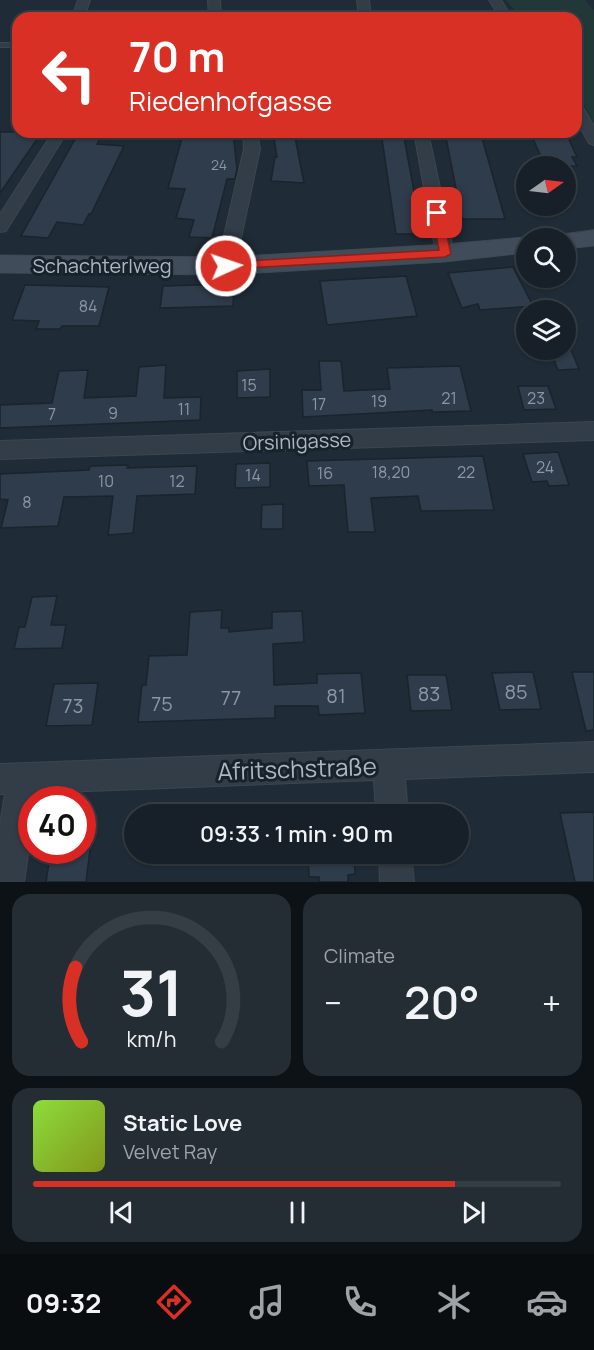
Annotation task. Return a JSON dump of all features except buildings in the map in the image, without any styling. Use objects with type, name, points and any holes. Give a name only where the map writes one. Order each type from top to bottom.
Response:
[{"type":"street","points":[[582,118],[594,140]]},
{"type":"street","points":[[0,227],[56,138]]},
{"type":"street","points":[[226,266],[252,149],[251,138]]},
{"type":"street","points":[[421,138],[445,254]]},
{"type":"street","points":[[576,240],[594,238]]},
{"type":"street","name":"Schachterlweg","points":[[0,264],[226,266],[445,254],[516,246]]},
{"type":"street","name":"Orsinigasse","points":[[0,450],[594,431]]},
{"type":"street","name":"Afritschstraße","points":[[12,778],[594,757]]},
{"type":"street","points":[[388,764],[391,804]]},
{"type":"street","points":[[7,882],[12,778]]},
{"type":"street","points":[[396,864],[397,882]]},
{"type":"green space","points":[[506,0],[585,0],[594,10],[594,122],[582,101],[582,12],[519,12]]},
{"type":"route","points":[[226,266],[445,254],[437,213]]}]
